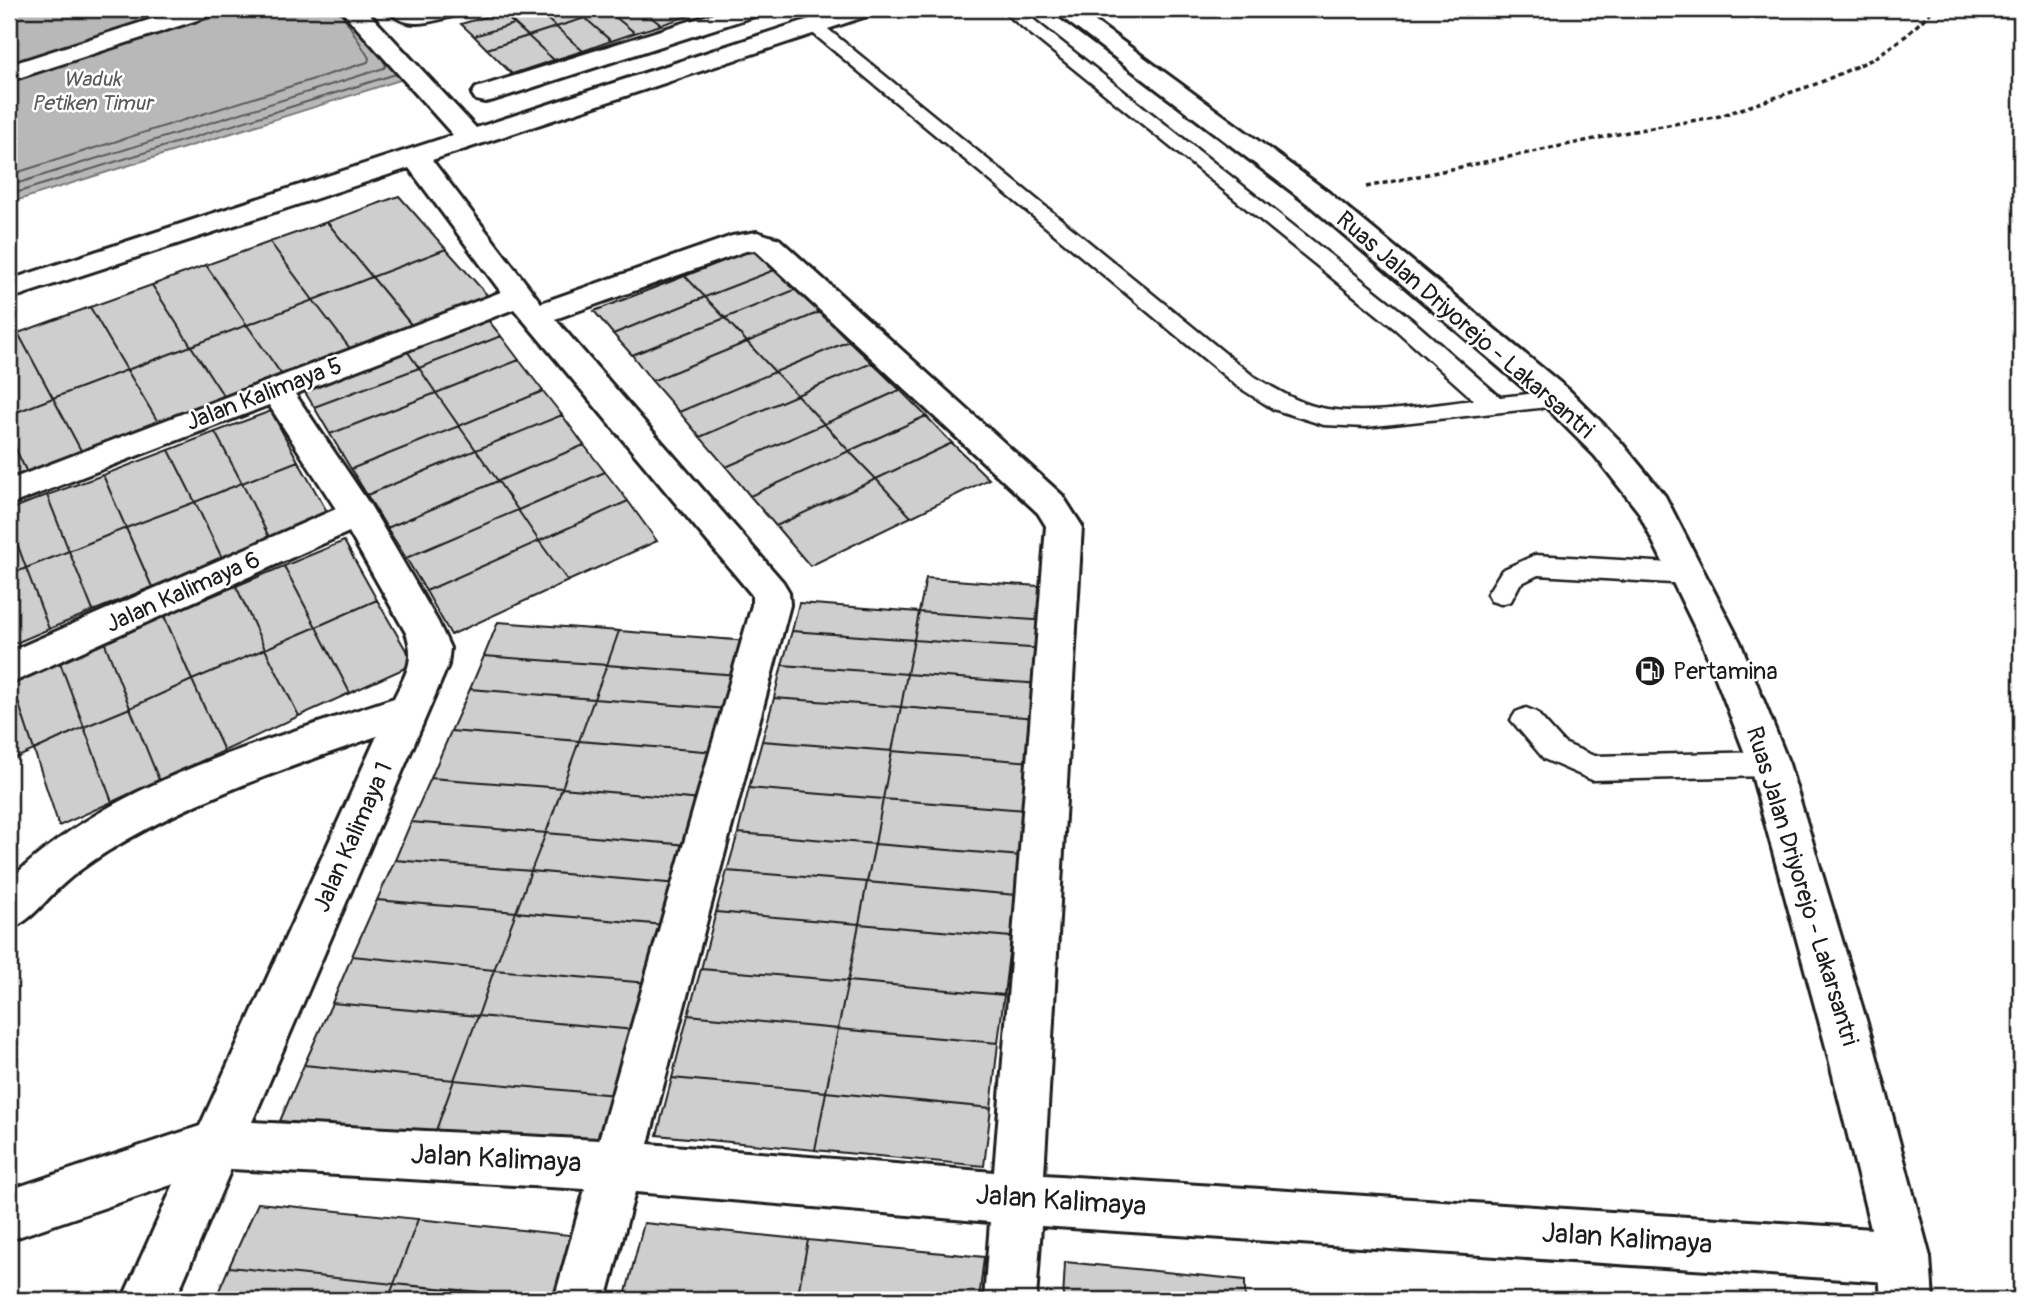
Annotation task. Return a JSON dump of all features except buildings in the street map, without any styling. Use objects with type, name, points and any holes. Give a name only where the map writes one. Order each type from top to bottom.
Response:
[{"type":"street","points":[[9,73],[207,9]]},
{"type":"street","points":[[352,9],[471,138]]},
{"type":"street","points":[[400,9],[412,17],[451,9]]},
{"type":"street","points":[[485,94],[752,9]]},
{"type":"street","points":[[9,290],[864,9]]},
{"type":"street","name":"Ruas Jalan Driyorejo - Lakarsantri","points":[[1063,9],[1318,198],[1558,399],[1607,448],[1653,505],[1721,642],[1769,764],[1849,1043],[1906,1279]]},
{"type":"street","points":[[416,158],[528,305],[771,592],[771,605],[580,1300]]},
{"type":"street","name":"Jalan Kalimaya 5","points":[[9,493],[276,390],[528,305],[742,242],[757,241],[769,244],[1050,505],[1064,526],[1010,1300]]},
{"type":"street","name":"Jalan Kalimaya 1","points":[[148,1300],[429,665],[430,648],[425,632],[357,514],[276,390]]},
{"type":"street","name":"Jalan Kalimaya 6","points":[[9,669],[357,514]]},
{"type":"street","points":[[9,909],[29,886],[88,839],[190,788],[410,709]]},
{"type":"street","points":[[9,1215],[218,1144]]},
{"type":"street","name":"Jalan Kalimaya","points":[[218,1144],[617,1166],[1018,1199],[1906,1279]]},
{"type":"lane","points":[[1009,9],[1403,324],[1495,406]]},
{"type":"lane","points":[[812,25],[1245,381],[1281,403],[1324,417],[1366,419],[1558,399]]},
{"type":"lane","points":[[1501,594],[1511,577],[1535,565],[1688,575]]},
{"type":"lane","points":[[1526,720],[1554,751],[1592,768],[1769,764]]},
{"type":"path","points":[[1318,198],[1628,132],[1720,116],[1819,83],[1873,59],[1907,35],[1934,9]]},
{"type":"water","name":"Waduk Petiken Timur","points":[[9,9],[367,9],[413,76],[9,203]]},
{"type":"place","name":"Pertamina","points":[[1650,671]]}]
